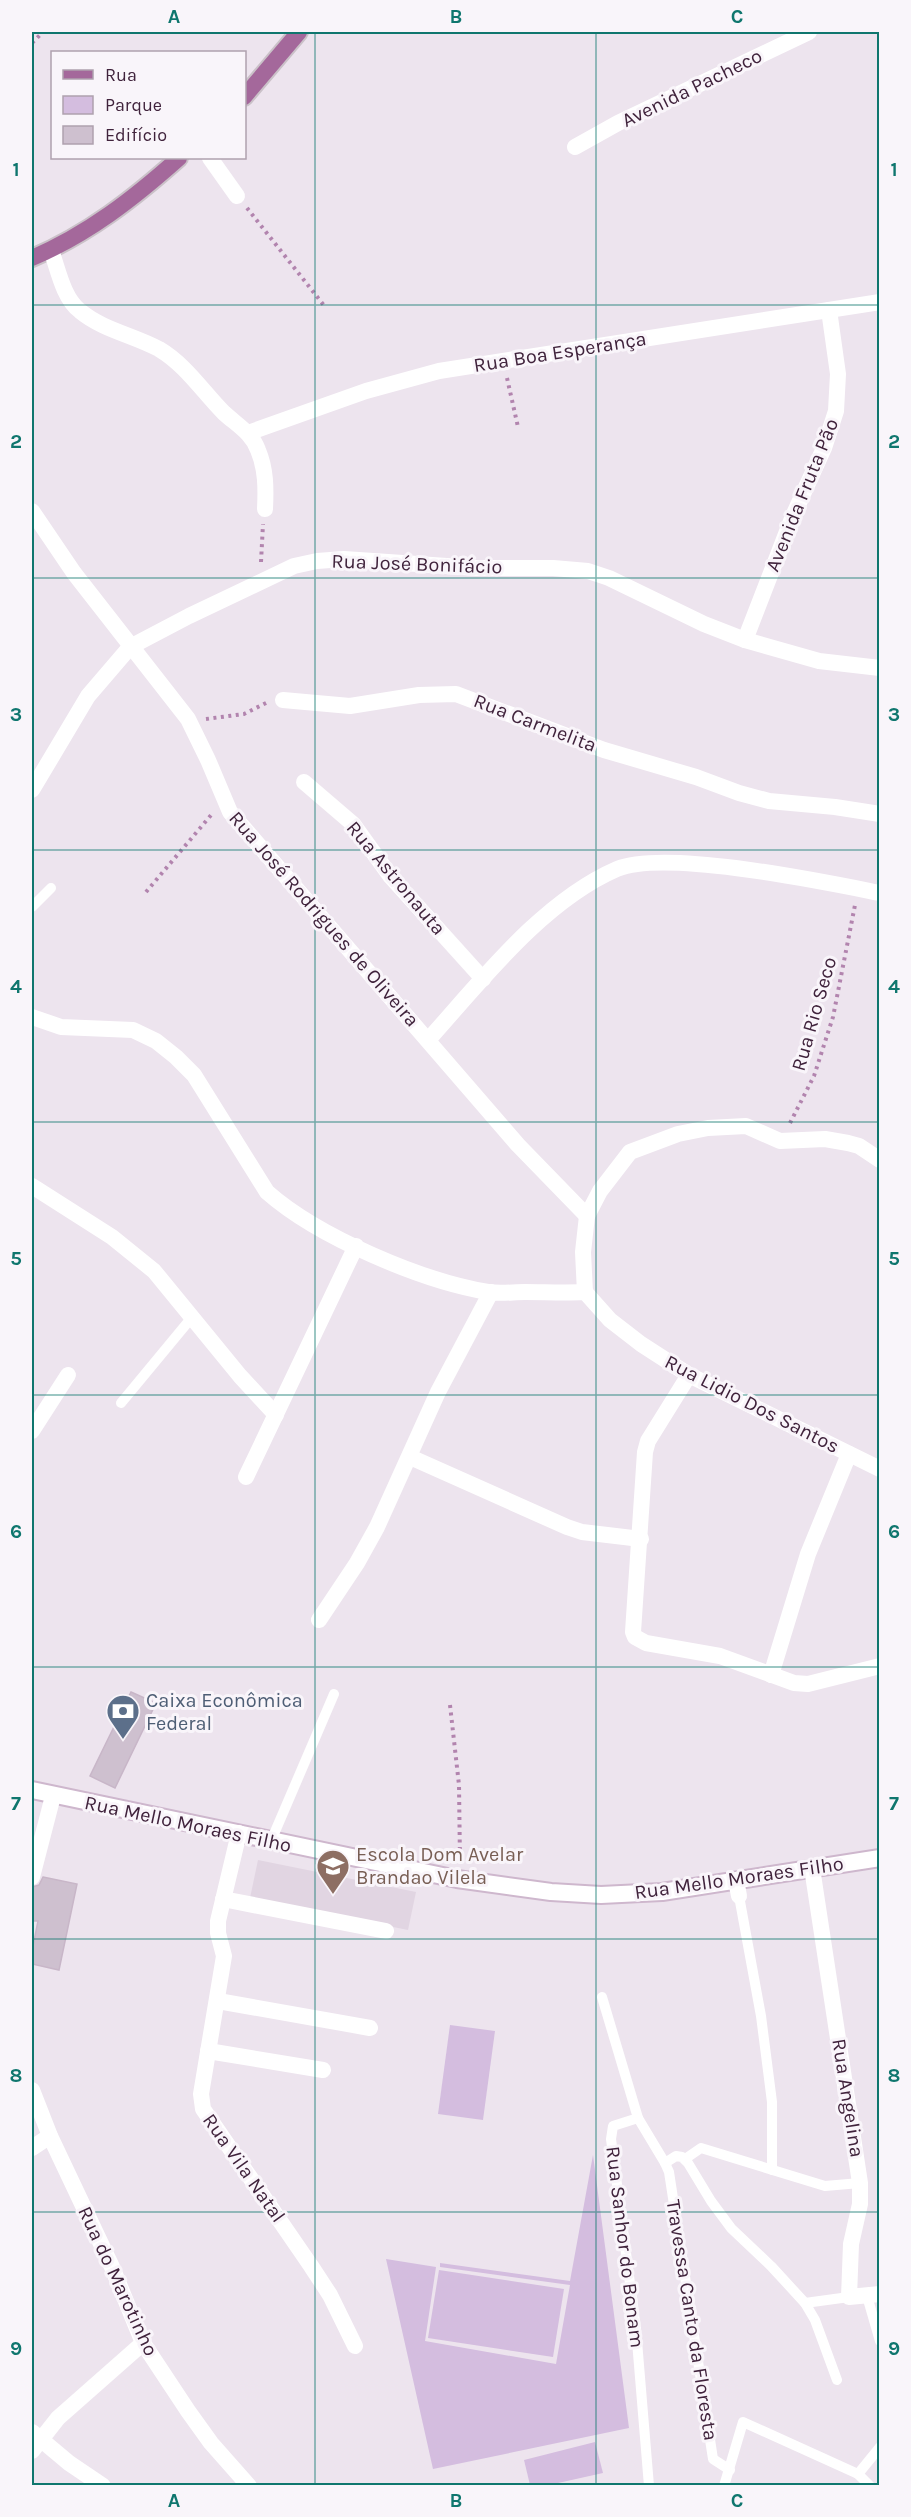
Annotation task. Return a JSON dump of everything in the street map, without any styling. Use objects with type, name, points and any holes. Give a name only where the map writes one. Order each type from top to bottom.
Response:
[{"type":"main road","points":[[246,95],[298,32]]},
{"type":"main road","points":[[32,258],[88,231],[177,159]]},
{"type":"street","name":"Avenida Pacheco","points":[[575,147],[618,123],[808,32]]},
{"type":"street","points":[[211,159],[237,196]]},
{"type":"street","points":[[51,250],[66,292],[78,310],[98,323],[160,350],[191,376],[224,414],[248,433],[259,452],[267,481],[265,509]]},
{"type":"street","name":"Rua Boa Esperança","points":[[248,433],[377,388],[439,371],[879,302]]},
{"type":"street","name":"Avenida Fruta Pão","points":[[745,640],[793,516],[824,448],[836,411],[838,374],[829,310]]},
{"type":"street","name":"Rua José Rodrigues de Oliveira","points":[[32,511],[74,573],[99,602],[130,647],[188,719],[230,812],[429,1039],[518,1145],[587,1216]]},
{"type":"street","name":"Rua José Bonifácio","points":[[32,790],[88,696],[130,647],[294,566],[317,561],[344,559],[476,568],[568,568],[609,578],[704,624],[745,640],[819,661],[879,668]]},
{"type":"street","name":"Rua Carmelita","points":[[283,700],[350,706],[419,695],[456,694],[604,750],[696,777],[739,793],[769,801],[879,814]]},
{"type":"street","name":"Rua Astronauta","points":[[304,782],[353,824],[392,876],[483,979]]},
{"type":"street","points":[[429,1039],[538,923],[575,894],[619,869],[658,864],[695,865],[752,871],[879,893]]},
{"type":"street","points":[[32,1017],[62,1027],[134,1030],[156,1041],[194,1075],[267,1192],[284,1207],[306,1221],[356,1246],[426,1277],[490,1292],[585,1292],[583,1252],[587,1216],[600,1191],[630,1152],[678,1134],[708,1128],[746,1126],[780,1141],[825,1139],[848,1143],[859,1146],[879,1160]]},
{"type":"street","points":[[32,1186],[112,1237],[154,1271],[240,1376],[276,1415]]},
{"type":"street","points":[[246,1477],[356,1246]]},
{"type":"street","points":[[319,1620],[357,1563],[410,1457],[438,1392],[490,1292]]},
{"type":"street","name":"Rua Lidio Dos Santos","points":[[585,1292],[610,1320],[640,1344],[688,1375],[879,1469]]},
{"type":"street","points":[[32,1431],[68,1375]]},
{"type":"street","points":[[688,1375],[648,1441],[645,1452],[633,1632],[635,1637],[646,1644],[720,1656],[785,1681],[808,1684],[879,1666]]},
{"type":"street","points":[[771,1675],[808,1554],[849,1454]]},
{"type":"street","points":[[410,1457],[567,1527],[582,1532],[641,1539]]},
{"type":"street","name":"Rua Mello Moraes Filho","points":[[32,1790],[458,1879],[551,1892],[601,1895],[737,1888],[813,1868],[879,1858]]},
{"type":"street","points":[[32,1877],[53,1796]]},
{"type":"street","name":"Rua Vila Natal","points":[[240,1833],[223,1899],[218,1929],[224,1956],[201,2094],[206,2117],[259,2188],[330,2295],[355,2346]]},
{"type":"street","name":"Rua Angelina","points":[[813,1868],[860,2183],[860,2204],[850,2244],[849,2297]]},
{"type":"street","points":[[223,1899],[386,1931]]},
{"type":"street","points":[[218,2001],[370,2028]]},
{"type":"street","points":[[208,2051],[323,2070]]},
{"type":"street","name":"Rua do Marotinho","points":[[32,2090],[50,2136],[112,2267],[143,2343],[194,2419],[249,2486]]},
{"type":"street","points":[[32,2148],[50,2136]]},
{"type":"street","points":[[849,2297],[873,2295]]},
{"type":"street","points":[[103,2486],[34,2441],[89,2389],[143,2343]]},
{"type":"lane","points":[[32,907],[51,888]]},
{"type":"lane","points":[[121,1403],[193,1316]]},
{"type":"lane","points":[[272,1841],[333,1694]]},
{"type":"lane","points":[[737,1888],[761,2016],[772,2103],[772,2170]]},
{"type":"lane","points":[[602,1997],[638,2118]]},
{"type":"lane","name":"Travessa Canto da Floresta","points":[[638,2118],[669,2172],[713,2459],[730,2470]]},
{"type":"lane","name":"Rua Sanhor do Bonam","points":[[638,2118],[613,2126],[611,2139],[636,2329],[649,2486]]},
{"type":"lane","points":[[685,2159],[701,2148],[825,2187],[860,2183]]},
{"type":"lane","points":[[665,2163],[676,2156],[685,2159],[731,2228],[805,2303],[815,2320],[837,2380]]},
{"type":"lane","points":[[873,2295],[879,2342]]},
{"type":"lane","points":[[805,2303],[849,2297]]},
{"type":"lane","name":"Travessa Canto da Floresta","points":[[724,2486],[743,2422],[858,2474]]},
{"type":"lane","points":[[870,2486],[858,2474],[879,2447]]},
{"type":"path","points":[[32,43],[43,32]]},
{"type":"path","points":[[237,196],[326,308]]},
{"type":"path","points":[[503,360],[518,427]]},
{"type":"path","points":[[260,583],[265,509]]},
{"type":"path","points":[[188,719],[244,714],[272,700],[283,700]]},
{"type":"path","points":[[146,891],[224,800]]},
{"type":"path","name":"Rua Rio Seco","points":[[780,1141],[814,1076],[830,1027],[846,958],[857,889]]},
{"type":"path","points":[[450,1705],[459,1785],[461,1851],[458,1879]]},
{"type":"shaded area","name":"Escola Dom Avelar Brandao Vilela","points":[[258,1860],[416,1892],[408,1930],[250,1898]]},
{"type":"green space","points":[[450,2025],[495,2031],[483,2120],[438,2114]]},
{"type":"green space","points":[[593,2155],[629,2428],[433,2469],[386,2259],[436,2267],[425,2341],[556,2364],[570,2285],[440,2267],[440,2263],[570,2281]]},
{"type":"green space","points":[[439,2270],[564,2289],[553,2357],[428,2338]]},
{"type":"green space","points":[[595,2442],[603,2473],[549,2485],[530,2485],[524,2460]]},
{"type":"building","name":"Caixa Econômica Federal","points":[[131,1692],[156,1703],[115,1788],[90,1776]]},
{"type":"building","points":[[43,1877],[77,1884],[59,1970],[32,1964],[38,1921],[32,1921],[32,1887],[39,1885]]},
{"type":"place","name":"Caixa Econômica Federal","points":[[123,1740]]},
{"type":"place","name":"Escola Dom Avelar Brandao Vilela","points":[[333,1895]]}]
